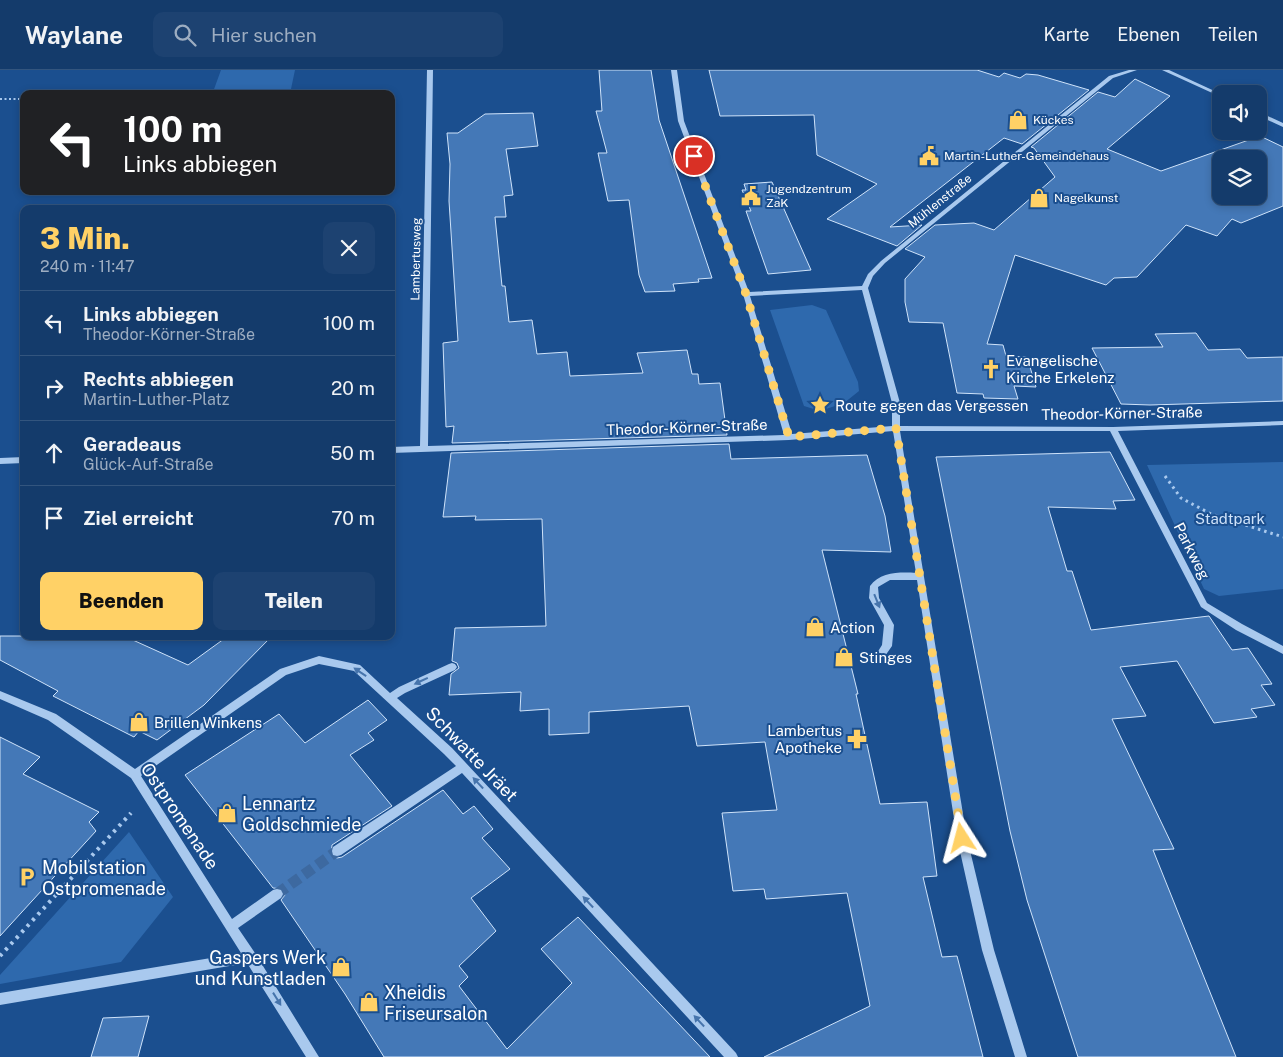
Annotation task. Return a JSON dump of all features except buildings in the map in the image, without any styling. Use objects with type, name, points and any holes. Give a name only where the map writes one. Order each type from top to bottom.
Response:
[{"type":"street","name":"Lambertusweg","points":[[424,449],[430,70]]},
{"type":"street","points":[[674,70],[681,121],[746,294],[789,437]]},
{"type":"street","name":"Mühlenstraße","points":[[865,288],[870,275],[899,249],[1111,77],[1134,70]]},
{"type":"street","points":[[1165,70],[1212,92]]},
{"type":"street","points":[[1267,118],[1283,125]]},
{"type":"street","points":[[746,294],[865,288],[896,403],[896,428],[962,838],[988,950],[1020,1057]]},
{"type":"street","name":"Theodor-Körner-Straße","points":[[395,450],[789,437],[896,428],[1113,428],[1283,423]]},
{"type":"street","name":"Parkweg","points":[[1113,428],[1204,605],[1239,627],[1283,650]]},
{"type":"street","points":[[0,461],[20,460]]},
{"type":"street","points":[[882,654],[888,646],[889,625],[874,598],[874,586],[881,579],[895,576],[921,577]]},
{"type":"street","name":"Schwatte Jräet","points":[[135,774],[284,672],[319,660],[358,668],[462,767],[732,1057]]},
{"type":"street","points":[[390,698],[402,690],[452,667]]},
{"type":"street","name":"Ostpromenade","points":[[0,695],[52,717],[135,774],[313,1057]]},
{"type":"street","points":[[337,851],[462,767]]},
{"type":"street","points":[[231,926],[277,894]]},
{"type":"street","points":[[0,999],[251,957]]},
{"type":"path","points":[[0,99],[20,98]]},
{"type":"path","points":[[1164,475],[1181,498],[1211,514],[1283,537]]},
{"type":"path","points":[[0,956],[148,794]]},
{"type":"green space","points":[[221,70],[295,70],[291,89],[214,90]]},
{"type":"green space","points":[[812,305],[826,310],[858,382],[859,391],[844,403],[820,411],[804,406],[770,310]]},
{"type":"green space","name":"Stadtpark","points":[[1283,462],[1283,589],[1219,596],[1204,589],[1147,465]]},
{"type":"green space","points":[[129,832],[173,897],[121,962],[0,984],[0,975]]},
{"type":"tunnel","points":[[277,894],[337,851]]},
{"type":"place","name":"Kückes","points":[[1018,120]]},
{"type":"place","name":"Martin-Luther-Gemeindehaus","points":[[929,156]]},
{"type":"place","name":"Jugendzentrum ZaK","points":[[751,196]]},
{"type":"place","name":"Nagelkunst","points":[[1039,198]]},
{"type":"place","name":"Evangelische Kirche Erkelenz","points":[[991,369]]},
{"type":"place","name":"Route gegen das Vergessen","points":[[820,405]]},
{"type":"place","name":"Action","points":[[815,627]]},
{"type":"place","name":"Stinges","points":[[844,657]]},
{"type":"place","name":"Brillen Winkens","points":[[139,722]]},
{"type":"place","name":"Lambertus Apotheke","points":[[857,739]]},
{"type":"place","name":"Lennartz Goldschmiede","points":[[227,813]]},
{"type":"place","name":"Mobilstation Ostpromenade","points":[[27,877]]},
{"type":"place","name":"Gaspers Werk und Kunstladen","points":[[341,967]]},
{"type":"place","name":"Xheidis Friseursalon","points":[[369,1002]]},
{"type":"route","points":[[694,156],[746,294],[789,437],[896,428],[962,838]]}]
